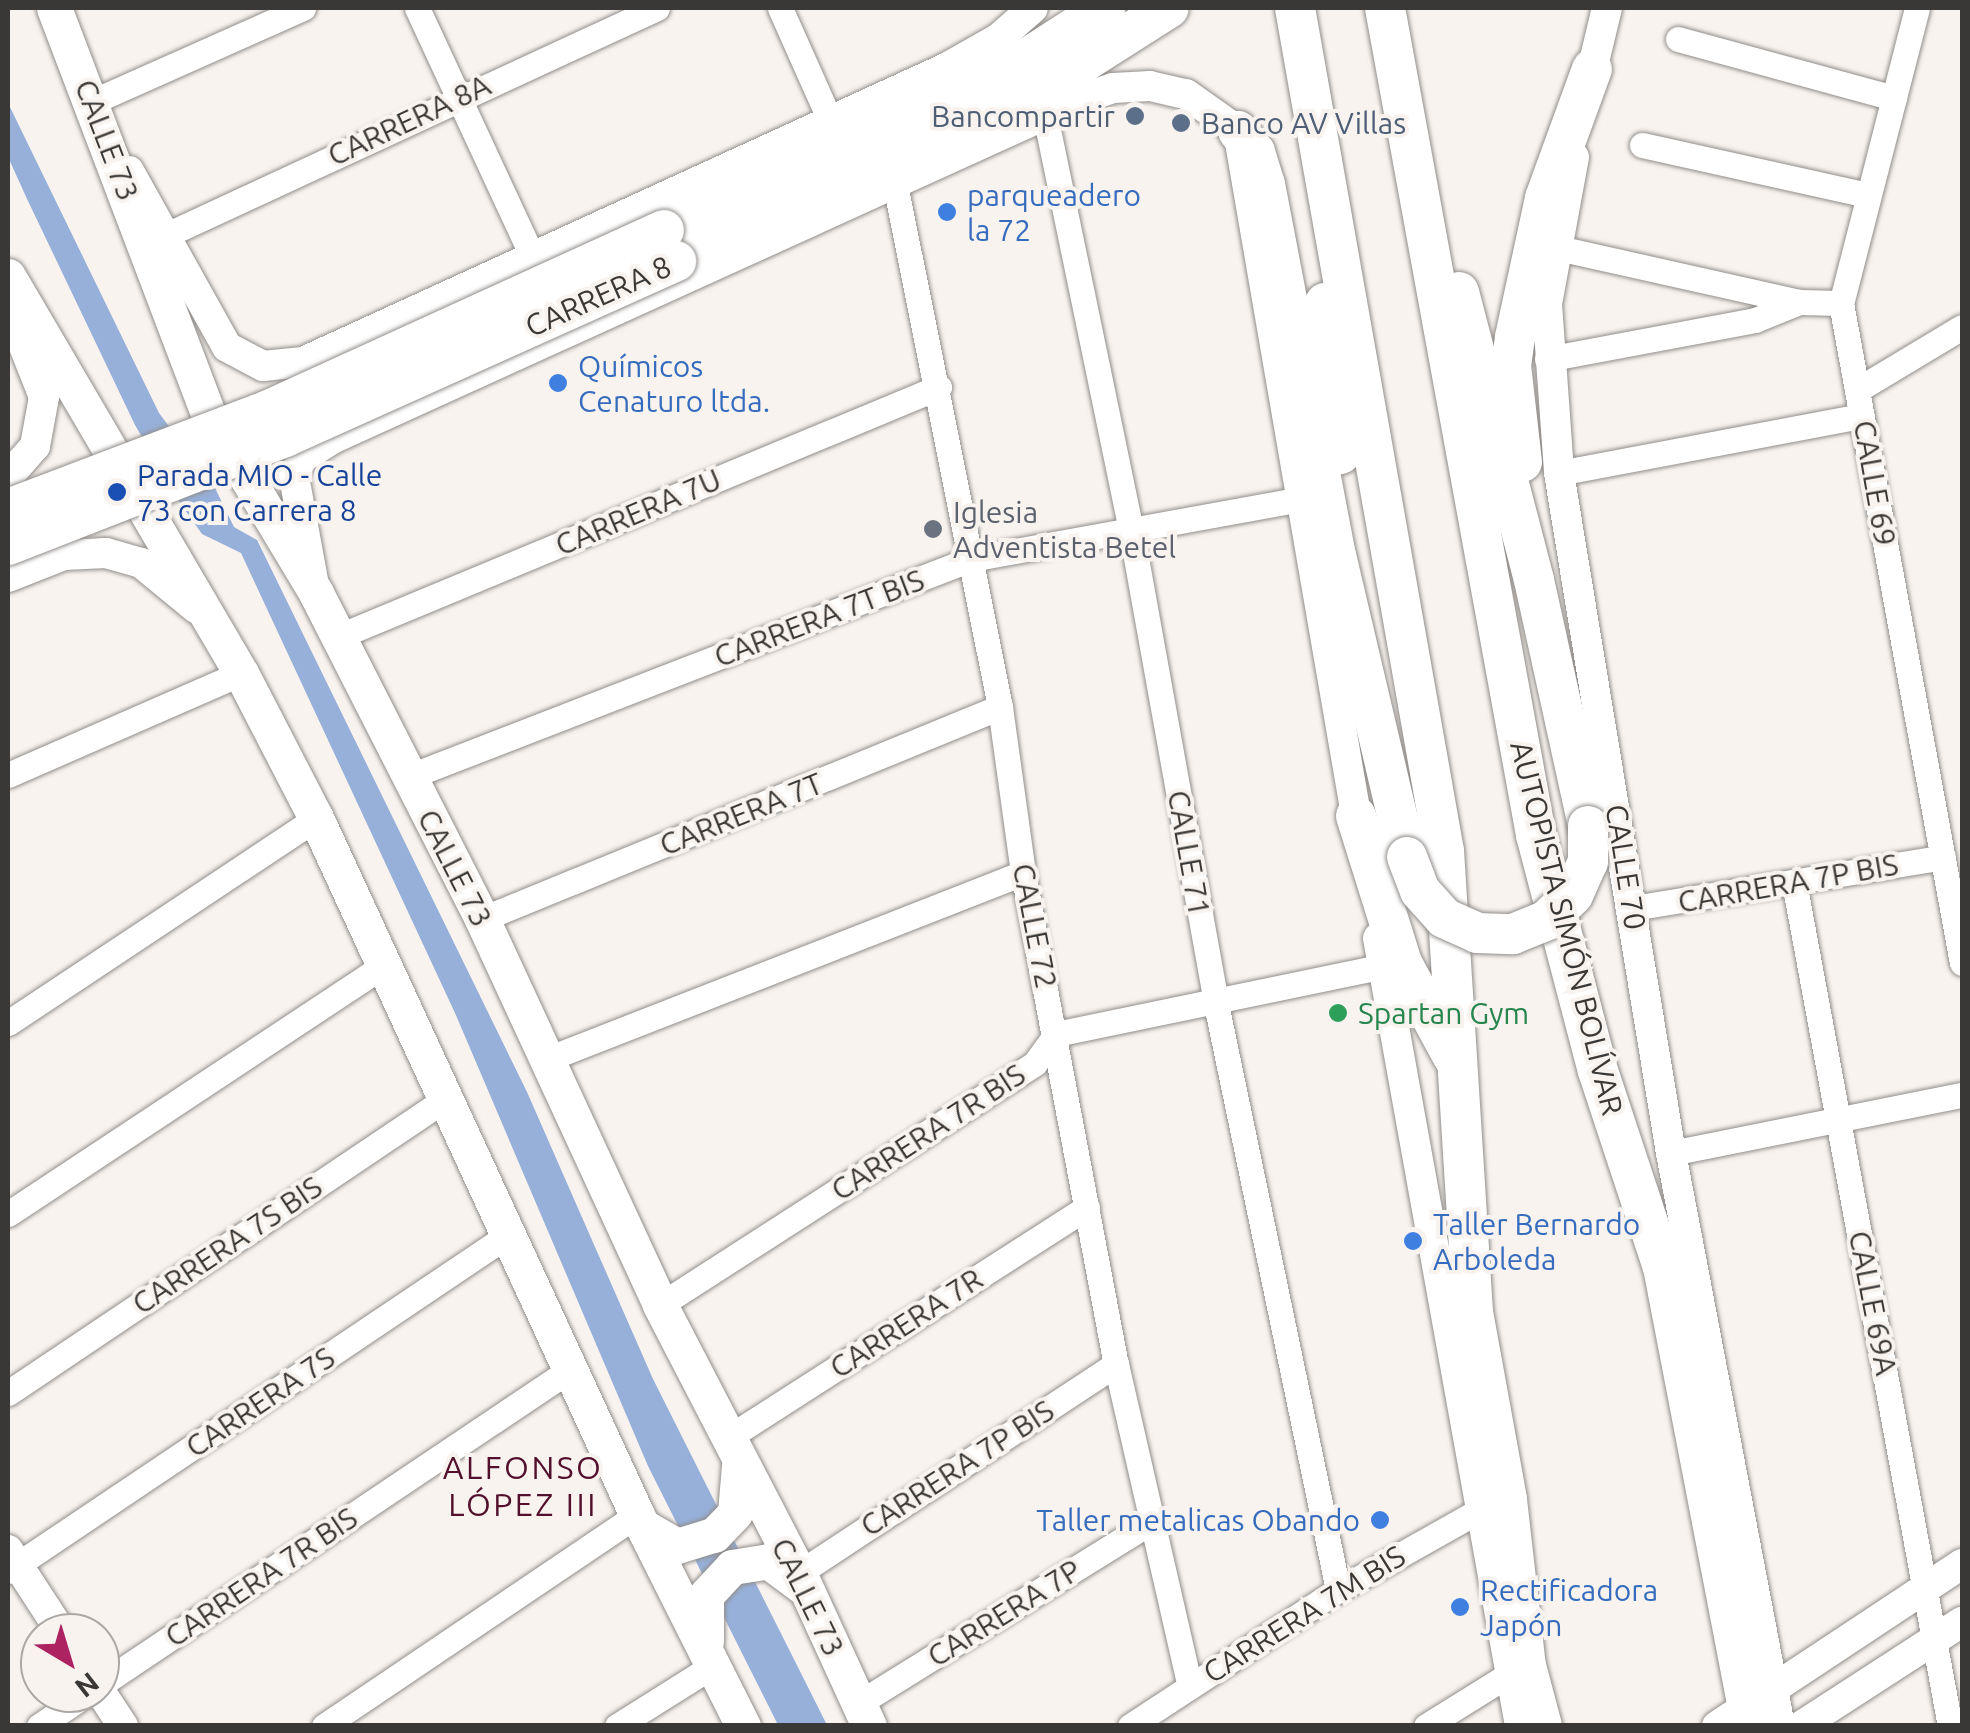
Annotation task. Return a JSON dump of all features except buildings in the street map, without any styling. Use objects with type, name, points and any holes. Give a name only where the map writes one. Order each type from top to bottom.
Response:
[{"type":"main road","name":"CALLE 73","points":[[54,8],[98,110],[208,412],[316,593],[482,920],[550,1058],[660,1305],[864,1714]]},
{"type":"main road","name":"CARRERA 8","points":[[795,203],[836,134],[1023,60],[1103,19],[1169,8]]},
{"type":"main road","points":[[1103,19],[1193,8]]},
{"type":"main road","points":[[1295,8],[1444,851],[1462,1074],[1474,1312],[1517,1670]]},
{"type":"main road","name":"AUTOPISTA SIMÓN BOLÍVAR","points":[[1385,8],[1536,835],[1598,1071],[1663,1267],[1754,1714]]},
{"type":"main road","name":"CARRERA 8","points":[[8,509],[269,410],[670,246],[795,203],[894,175],[1037,92],[1103,19]]},
{"type":"main road","points":[[1238,131],[1255,152],[1266,184],[1305,406],[1420,892],[1444,918],[1477,933],[1514,934],[1547,920],[1574,895],[1588,862],[1588,826],[1534,580],[1395,62]]},
{"type":"main road","points":[[1534,580],[1511,366],[1546,198],[1592,68]]},
{"type":"main road","points":[[1310,84],[1330,381],[1357,627]]},
{"type":"main road","points":[[727,170],[795,203]]},
{"type":"main road","name":"CARRERA 8","points":[[8,545],[285,437],[670,246]]},
{"type":"main road","points":[[8,276],[241,673],[316,818],[512,1233],[571,1370],[708,1640],[743,1726]]},
{"type":"main road","points":[[1356,816],[1402,962],[1462,1074]]},
{"type":"main road","points":[[1697,1437],[1738,1498]]},
{"type":"main road","points":[[649,1528],[706,1541],[729,1524],[737,1504],[732,1451]]},
{"type":"main road","points":[[1495,1504],[1493,1576],[1517,1670],[1542,1726]]},
{"type":"main road","points":[[1732,1617],[1746,1542]]},
{"type":"main road","points":[[708,1640],[710,1586],[732,1567],[755,1560],[797,1577]]},
{"type":"street","points":[[98,110],[303,8]]},
{"type":"street","points":[[417,8],[532,256]]},
{"type":"street","name":"CARRERA 8A","points":[[164,236],[458,96],[656,8]]},
{"type":"street","points":[[780,8],[836,134]]},
{"type":"street","name":"CARRERA 8","points":[[98,110],[227,347],[263,366],[303,362],[727,170],[836,134],[999,38],[1034,8]]},
{"type":"street","name":"CALLE 70","points":[[1607,8],[1547,304],[1546,359],[1559,473],[1671,1153],[1746,1542],[1754,1714]]},
{"type":"street","name":"CALLE 69","points":[[1916,8],[1842,302],[1962,963]]},
{"type":"street","points":[[1678,39],[1894,98]]},
{"type":"street","name":"CARRERA 8","points":[[894,175],[1113,88],[1150,86],[1204,102],[1238,131]]},
{"type":"street","name":"CALLE 71","points":[[1046,115],[1131,530],[1215,999],[1338,1590]]},
{"type":"street","points":[[1238,131],[1384,966],[1495,1504]]},
{"type":"street","points":[[1642,145],[1866,195]]},
{"type":"street","name":"CALLE 72","points":[[894,175],[1000,708],[1023,873],[1116,1364],[1148,1524],[1190,1686]]},
{"type":"street","name":"CARRERA 8","points":[[316,593],[294,476],[302,458],[334,438],[795,203]]},
{"type":"street","points":[[1558,248],[1799,302],[1842,302]]},
{"type":"street","points":[[1546,359],[1755,320],[1799,302]]},
{"type":"street","points":[[8,306],[44,397],[40,434],[16,470]]},
{"type":"street","points":[[1559,473],[1860,403],[1962,328]]},
{"type":"street","points":[[303,362],[263,385],[257,418],[269,438],[290,448],[334,438]]},
{"type":"street","name":"CARRERA 7U","points":[[337,637],[939,387]]},
{"type":"street","points":[[16,470],[42,466],[70,488],[78,523],[64,555]]},
{"type":"street","name":"CARRERA 7T BIS","points":[[408,776],[971,559],[1302,499]]},
{"type":"street","points":[[8,577],[64,555],[106,553],[142,564],[210,620]]},
{"type":"street","points":[[8,776],[241,673]]},
{"type":"street","name":"CARRERA 7T","points":[[482,920],[1000,708]]},
{"type":"street","points":[[12,1011],[316,818]]},
{"type":"street","name":"CARRERA 7P BIS","points":[[1633,908],[1943,856]]},
{"type":"street","points":[[550,1058],[1023,873]]},
{"type":"street","name":"CALLE 69A","points":[[1794,882],[1950,1726]]},
{"type":"street","points":[[8,1214],[384,964]]},
{"type":"street","points":[[1056,1034],[1384,966]]},
{"type":"street","name":"CARRERA 7R BIS","points":[[660,1305],[1034,1064],[1056,1034]]},
{"type":"street","points":[[1671,1153],[1962,1095]]},
{"type":"street","name":"CARRERA 7S BIS","points":[[8,1393],[447,1098]]},
{"type":"street","name":"CARRERA 7R","points":[[732,1451],[1087,1207]]},
{"type":"street","name":"CARRERA 7S","points":[[11,1562],[512,1233]]},
{"type":"street","name":"CARRERA 7P BIS","points":[[797,1577],[1116,1364]]},
{"type":"street","name":"CARRERA 7R BIS","points":[[120,1674],[571,1370]]},
{"type":"street","name":"CARRERA 7M BIS","points":[[1130,1726],[1338,1590],[1495,1504]]},
{"type":"street","name":"CARRERA 7P","points":[[864,1714],[1148,1524]]},
{"type":"street","points":[[324,1726],[649,1528]]},
{"type":"street","points":[[11,1562],[48,1613]]},
{"type":"street","points":[[1754,1714],[1962,1564]]},
{"type":"street","points":[[1801,1726],[1962,1622]]},
{"type":"street","points":[[617,1726],[708,1640]]},
{"type":"street","points":[[1426,1726],[1517,1670],[1520,1726]]},
{"type":"water","points":[[8,103],[159,413],[215,488],[234,527],[257,540],[527,1092],[653,1379],[827,1725],[778,1725],[648,1466],[455,1013],[241,553],[202,534],[180,503],[135,425],[28,201],[8,157]]},
{"type":"place","name":"Bancompartir","points":[[1135,116]]},
{"type":"place","name":"Banco AV Villas","points":[[1181,123]]},
{"type":"place","name":"parqueadero la 72","points":[[947,212]]},
{"type":"place","name":"Químicos Cenaturo ltda.","points":[[558,383]]},
{"type":"place","name":"Parada MIO - Calle 73 con Carrera 8","points":[[117,492]]},
{"type":"place","name":"Iglesia Adventista Betel","points":[[933,529]]},
{"type":"place","name":"Spartan Gym","points":[[1338,1013]]},
{"type":"place","name":"Taller Bernardo Arboleda","points":[[1413,1241]]},
{"type":"place","name":"Taller metalicas Obando","points":[[1380,1520]]},
{"type":"place","name":"Rectificadora Japón","points":[[1460,1607]]},
{"type":"district","name":"ALFONSO LÓPEZ III","points":[[523,1486]]}]
